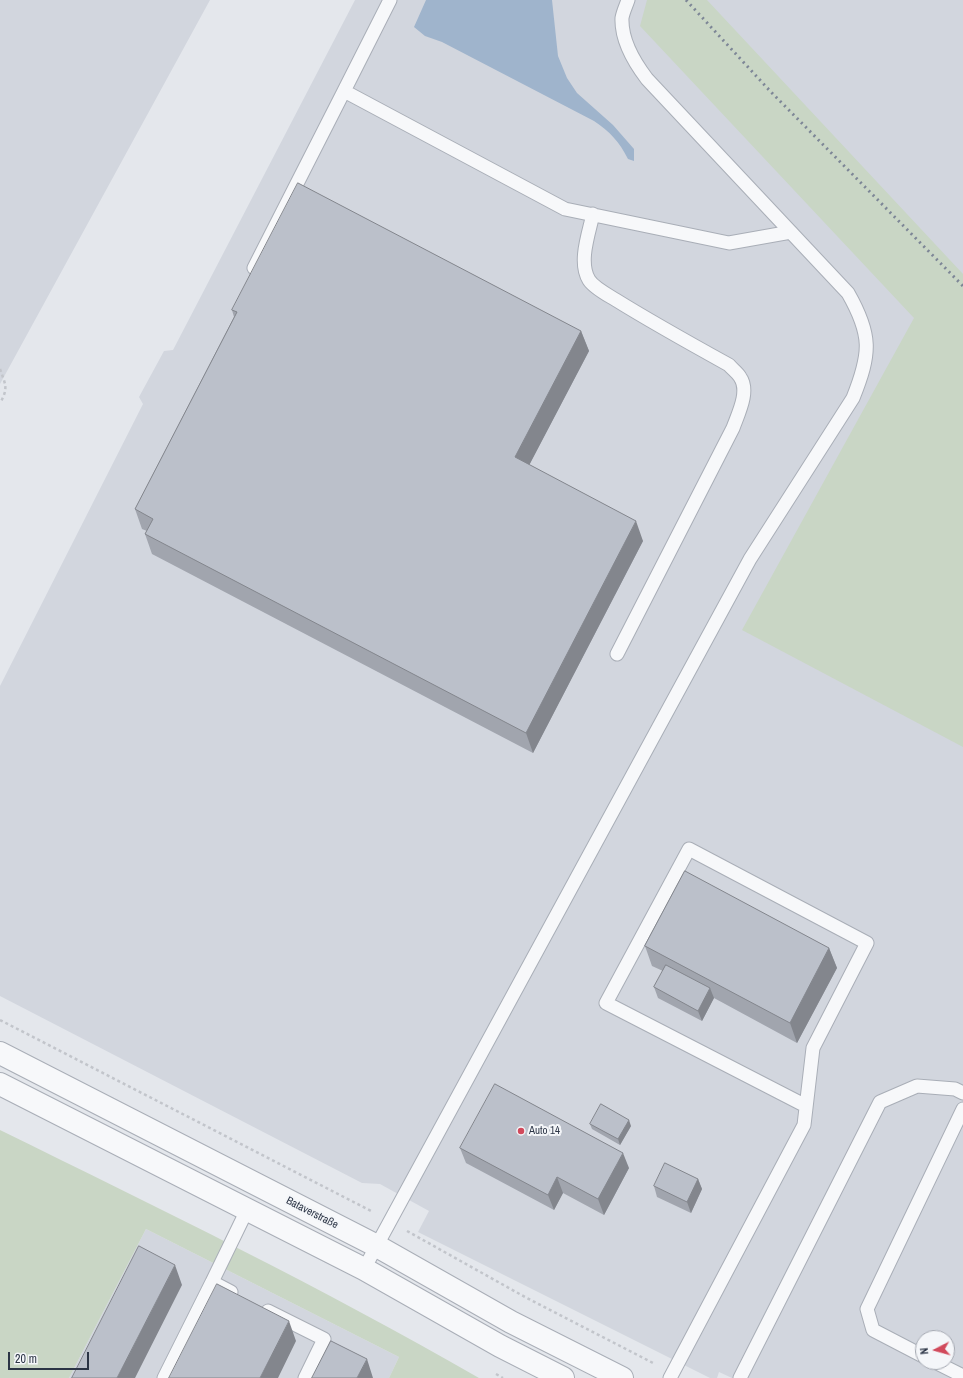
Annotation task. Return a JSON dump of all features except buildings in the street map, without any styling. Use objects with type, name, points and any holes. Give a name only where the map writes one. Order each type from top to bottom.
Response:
[{"type":"street","name":"Bataverstraße","points":[[0,1053],[376,1245],[511,1322],[622,1378]]},
{"type":"street","points":[[0,1084],[364,1269],[500,1346],[563,1378]]},
{"type":"lane","points":[[249,278],[390,0]]},
{"type":"lane","points":[[364,1269],[750,558],[853,398],[864,371],[867,343],[861,317],[848,293],[647,79],[634,62],[624,39],[622,18],[628,0]]},
{"type":"lane","points":[[344,91],[565,209],[729,243],[791,232]]},
{"type":"lane","points":[[593,214],[586,250],[585,267],[589,280],[601,291],[631,310],[729,365],[741,378],[743,388],[743,401],[734,428],[617,654]]},
{"type":"lane","points":[[671,1376],[804,1125],[806,1106],[812,1048],[867,943],[689,849],[606,1002],[806,1106]]},
{"type":"lane","points":[[740,1378],[880,1102],[917,1086],[955,1089],[963,1093]]},
{"type":"lane","points":[[915,1352],[873,1330],[867,1309],[963,1109]]},
{"type":"lane","points":[[164,1378],[247,1210]]},
{"type":"lane","points":[[212,1282],[240,1296]]},
{"type":"lane","points":[[254,1304],[324,1338],[304,1378]]},
{"type":"lane","points":[[951,1370],[963,1376]]},
{"type":"path","points":[[0,369],[6,384],[6,389],[0,403]]},
{"type":"path","points":[[0,1020],[390,1221],[525,1297],[671,1376]]},
{"type":"shaded area","points":[[0,0],[210,0],[0,384]]},
{"type":"shaded area","points":[[355,0],[963,0],[963,1378],[732,1378],[719,1372],[717,1378],[710,1378],[418,1232],[429,1211],[380,1184],[362,1183],[0,996],[0,686],[143,404],[139,397],[164,351],[173,350]]},
{"type":"shaded area","points":[[146,1229],[399,1357],[389,1378],[69,1378]]},
{"type":"green space","points":[[647,0],[707,0],[963,274],[963,747],[742,630],[914,318],[640,26]]},
{"type":"green space","points":[[0,1130],[181,1219],[361,1312],[479,1378],[389,1378],[399,1357],[146,1229],[69,1378],[0,1378]]},
{"type":"water","points":[[426,0],[552,0],[558,56],[567,78],[577,93],[613,125],[634,149],[634,161],[628,159],[614,137],[594,121],[442,42],[425,36],[414,27]]},
{"type":"railway","points":[[686,0],[771,92],[963,286]]},
{"type":"place","name":"Auto 14","points":[[521,1131]]}]
